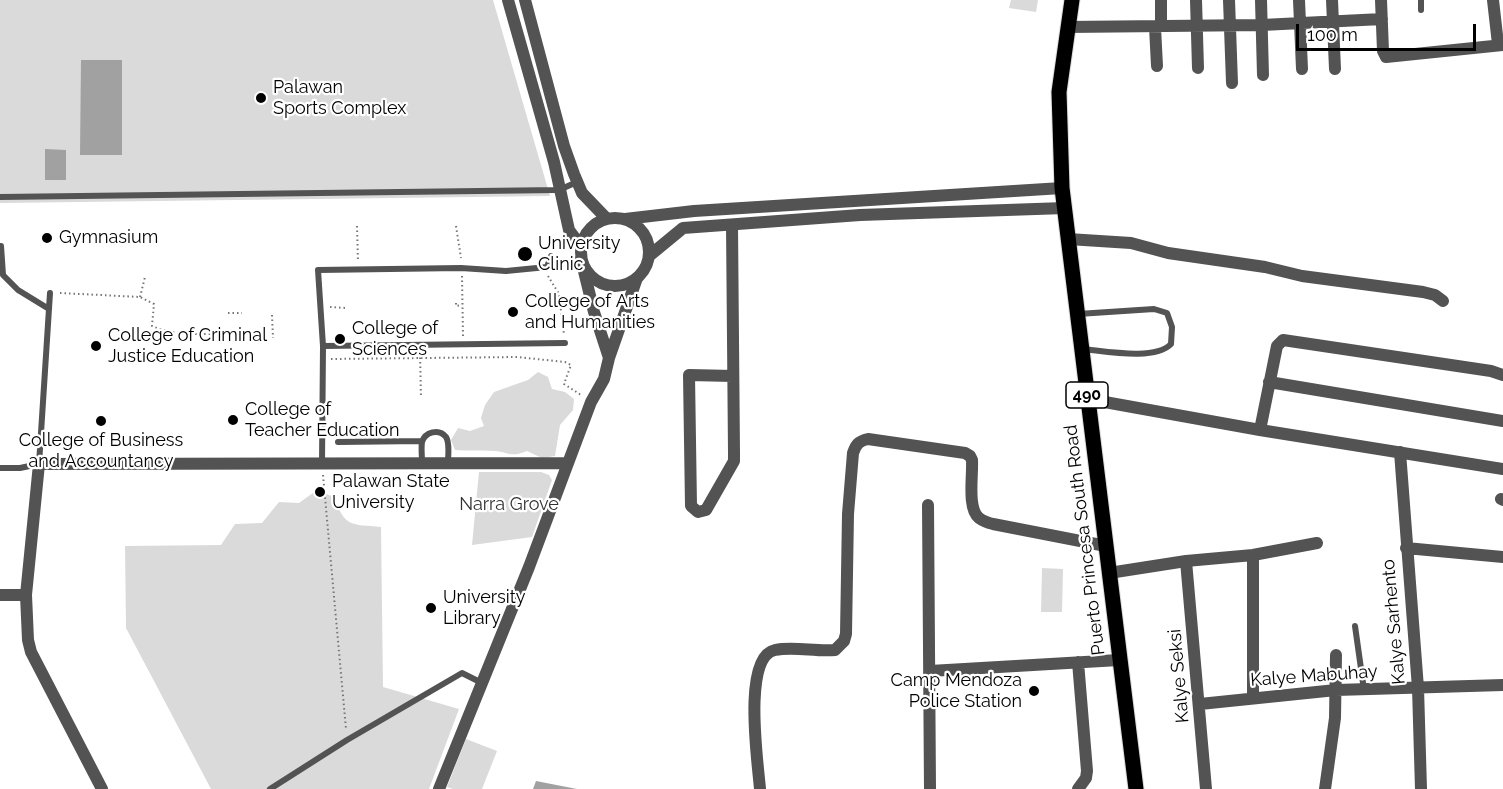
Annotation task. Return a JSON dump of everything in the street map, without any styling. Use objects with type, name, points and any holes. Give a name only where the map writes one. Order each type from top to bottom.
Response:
[{"type":"main road","name":"Puerto Princesa South Road","points":[[1072,0],[1059,92],[1062,188],[1136,789]]},
{"type":"street","points":[[508,0],[569,230],[581,246]]},
{"type":"street","points":[[525,0],[564,146],[577,182],[582,193],[607,219]]},
{"type":"street","points":[[1157,66],[1161,0]]},
{"type":"street","points":[[1196,0],[1198,68]]},
{"type":"street","points":[[1229,0],[1232,82]]},
{"type":"street","points":[[1261,0],[1263,75]]},
{"type":"street","points":[[1299,0],[1302,69]]},
{"type":"street","points":[[1332,0],[1335,69]]},
{"type":"street","points":[[1381,0],[1383,51],[1386,57],[1500,45],[1493,0]]},
{"type":"street","points":[[1067,27],[1229,26],[1382,19]]},
{"type":"street","points":[[609,358],[594,312],[581,259],[581,246],[586,234],[595,224],[607,219],[694,211],[1062,188]]},
{"type":"street","points":[[649,256],[683,228],[860,215],[1065,208]]},
{"type":"street","points":[[581,259],[586,272],[597,282],[611,286],[625,285],[637,278],[647,266],[649,256],[646,237],[637,226],[625,219]]},
{"type":"street","points":[[732,225],[734,460],[706,510],[698,512],[691,506],[689,375],[733,376]]},
{"type":"street","points":[[1068,239],[1131,243],[1168,253],[1265,267],[1302,276],[1423,292],[1435,295],[1443,301]]},
{"type":"street","points":[[439,789],[529,567],[591,402],[604,379],[637,278]]},
{"type":"street","points":[[1260,430],[1277,346],[1283,340],[1491,371],[1503,375]]},
{"type":"street","points":[[1269,382],[1503,422]]},
{"type":"street","points":[[1088,399],[1260,430],[1503,469]]},
{"type":"street","points":[[760,789],[753,705],[761,664],[766,655],[776,650],[835,650],[844,641],[846,634],[848,514],[853,453],[856,445],[868,439],[965,453],[972,460],[972,505],[974,513],[980,519],[993,524],[1106,546]]},
{"type":"street","name":"Kalye Sarhento","points":[[1400,452],[1418,688],[1421,789]]},
{"type":"street","points":[[102,789],[31,652],[28,640],[26,595],[39,464],[568,463]]},
{"type":"street","points":[[928,505],[930,789]]},
{"type":"street","points":[[1109,573],[1186,561],[1254,555],[1317,543]]},
{"type":"street","points":[[1406,548],[1503,556]]},
{"type":"street","points":[[1253,698],[1254,555]]},
{"type":"street","name":"Kalye Seksi","points":[[1186,561],[1206,789]]},
{"type":"street","points":[[0,595],[26,595]]},
{"type":"street","points":[[1325,789],[1335,718],[1336,655]]},
{"type":"street","points":[[930,671],[1119,660]]},
{"type":"street","points":[[1064,789],[1078,788],[1084,782],[1087,771],[1078,662]]},
{"type":"street","name":"Kalye Mabuhay","points":[[1200,704],[1336,690],[1503,685]]},
{"type":"lane","points":[[1421,0],[1421,10]]},
{"type":"lane","points":[[0,197],[560,190],[577,182]]},
{"type":"lane","points":[[1,246],[3,275],[18,290],[48,309]]},
{"type":"lane","points":[[322,463],[323,346],[318,270],[461,268],[506,271],[547,267],[551,256]]},
{"type":"lane","points":[[0,468],[20,468],[39,464],[47,368],[50,292]]},
{"type":"lane","points":[[1077,314],[1154,309],[1167,313],[1172,327],[1172,344],[1166,350],[1159,352],[1133,353],[1082,349]]},
{"type":"lane","points":[[323,346],[565,343]]},
{"type":"lane","points":[[422,462],[423,441],[431,432],[442,434],[448,441],[448,462]]},
{"type":"lane","points":[[338,442],[423,441]]},
{"type":"lane","points":[[1355,626],[1364,690]]},
{"type":"lane","points":[[270,789],[347,740],[462,673],[482,683]]},
{"type":"path","points":[[357,226],[358,269]]},
{"type":"path","points":[[456,226],[459,238],[464,343]]},
{"type":"path","points":[[547,267],[548,279],[559,294],[565,343]]},
{"type":"path","points":[[140,297],[145,277]]},
{"type":"path","points":[[50,292],[140,297],[154,304],[152,326],[162,331],[182,334],[243,333]]},
{"type":"path","points":[[456,305],[462,305]]},
{"type":"path","points":[[320,307],[346,308]]},
{"type":"path","points":[[228,314],[242,313]]},
{"type":"path","points":[[272,315],[273,338]]},
{"type":"path","points":[[419,344],[421,398]]},
{"type":"path","points":[[322,359],[517,357],[565,362],[571,365],[564,384],[591,402]]},
{"type":"path","points":[[305,410],[305,416]]},
{"type":"path","points":[[322,463],[347,740]]},
{"type":"green space","name":"Palawan Sports Complex","points":[[0,0],[493,0],[550,196],[0,203]]},
{"type":"green space","points":[[1011,0],[1038,0],[1036,12],[1009,8]]},
{"type":"green space","points":[[538,372],[548,377],[552,389],[565,392],[574,399],[573,410],[560,425],[555,456],[542,458],[527,451],[513,454],[455,450],[451,440],[458,428],[470,431],[484,426],[481,418],[485,405],[494,392],[528,380]]},
{"type":"green space","name":"Narra Grove","points":[[479,472],[541,472],[549,475],[552,480],[532,537],[472,545]]},
{"type":"green space","points":[[317,490],[334,497],[342,514],[350,522],[381,527],[383,687],[459,709],[429,789],[211,789],[126,628],[125,546],[221,545],[235,524],[262,523],[279,502],[299,503]]},
{"type":"green space","points":[[1042,568],[1063,569],[1062,612],[1041,612]]},
{"type":"green space","points":[[466,739],[497,751],[482,789],[447,787]]},
{"type":"shaded area","points":[[81,60],[122,60],[122,155],[80,155]]},
{"type":"shaded area","points":[[45,149],[66,150],[66,180],[45,180]]},
{"type":"shaded area","points":[[536,781],[577,789],[533,789]]},
{"type":"place","name":"Palawan Sports Complex","points":[[261,98]]},
{"type":"place","name":"Gymnasium","points":[[47,238]]},
{"type":"place","name":"University Clinic","points":[[525,254]]},
{"type":"place","name":"College of Arts and Humanities","points":[[513,312]]},
{"type":"place","name":"College of Sciences","points":[[340,339]]},
{"type":"place","name":"College of Criminal Justice Education","points":[[96,346]]},
{"type":"place","name":"College of Teacher Education","points":[[233,420]]},
{"type":"place","name":"College of Business and Accountancy","points":[[101,421]]},
{"type":"place","name":"Palawan State University","points":[[320,492]]},
{"type":"place","name":"University Library","points":[[431,608]]},
{"type":"place","name":"Camp Mendoza Police Station","points":[[1034,691]]}]
